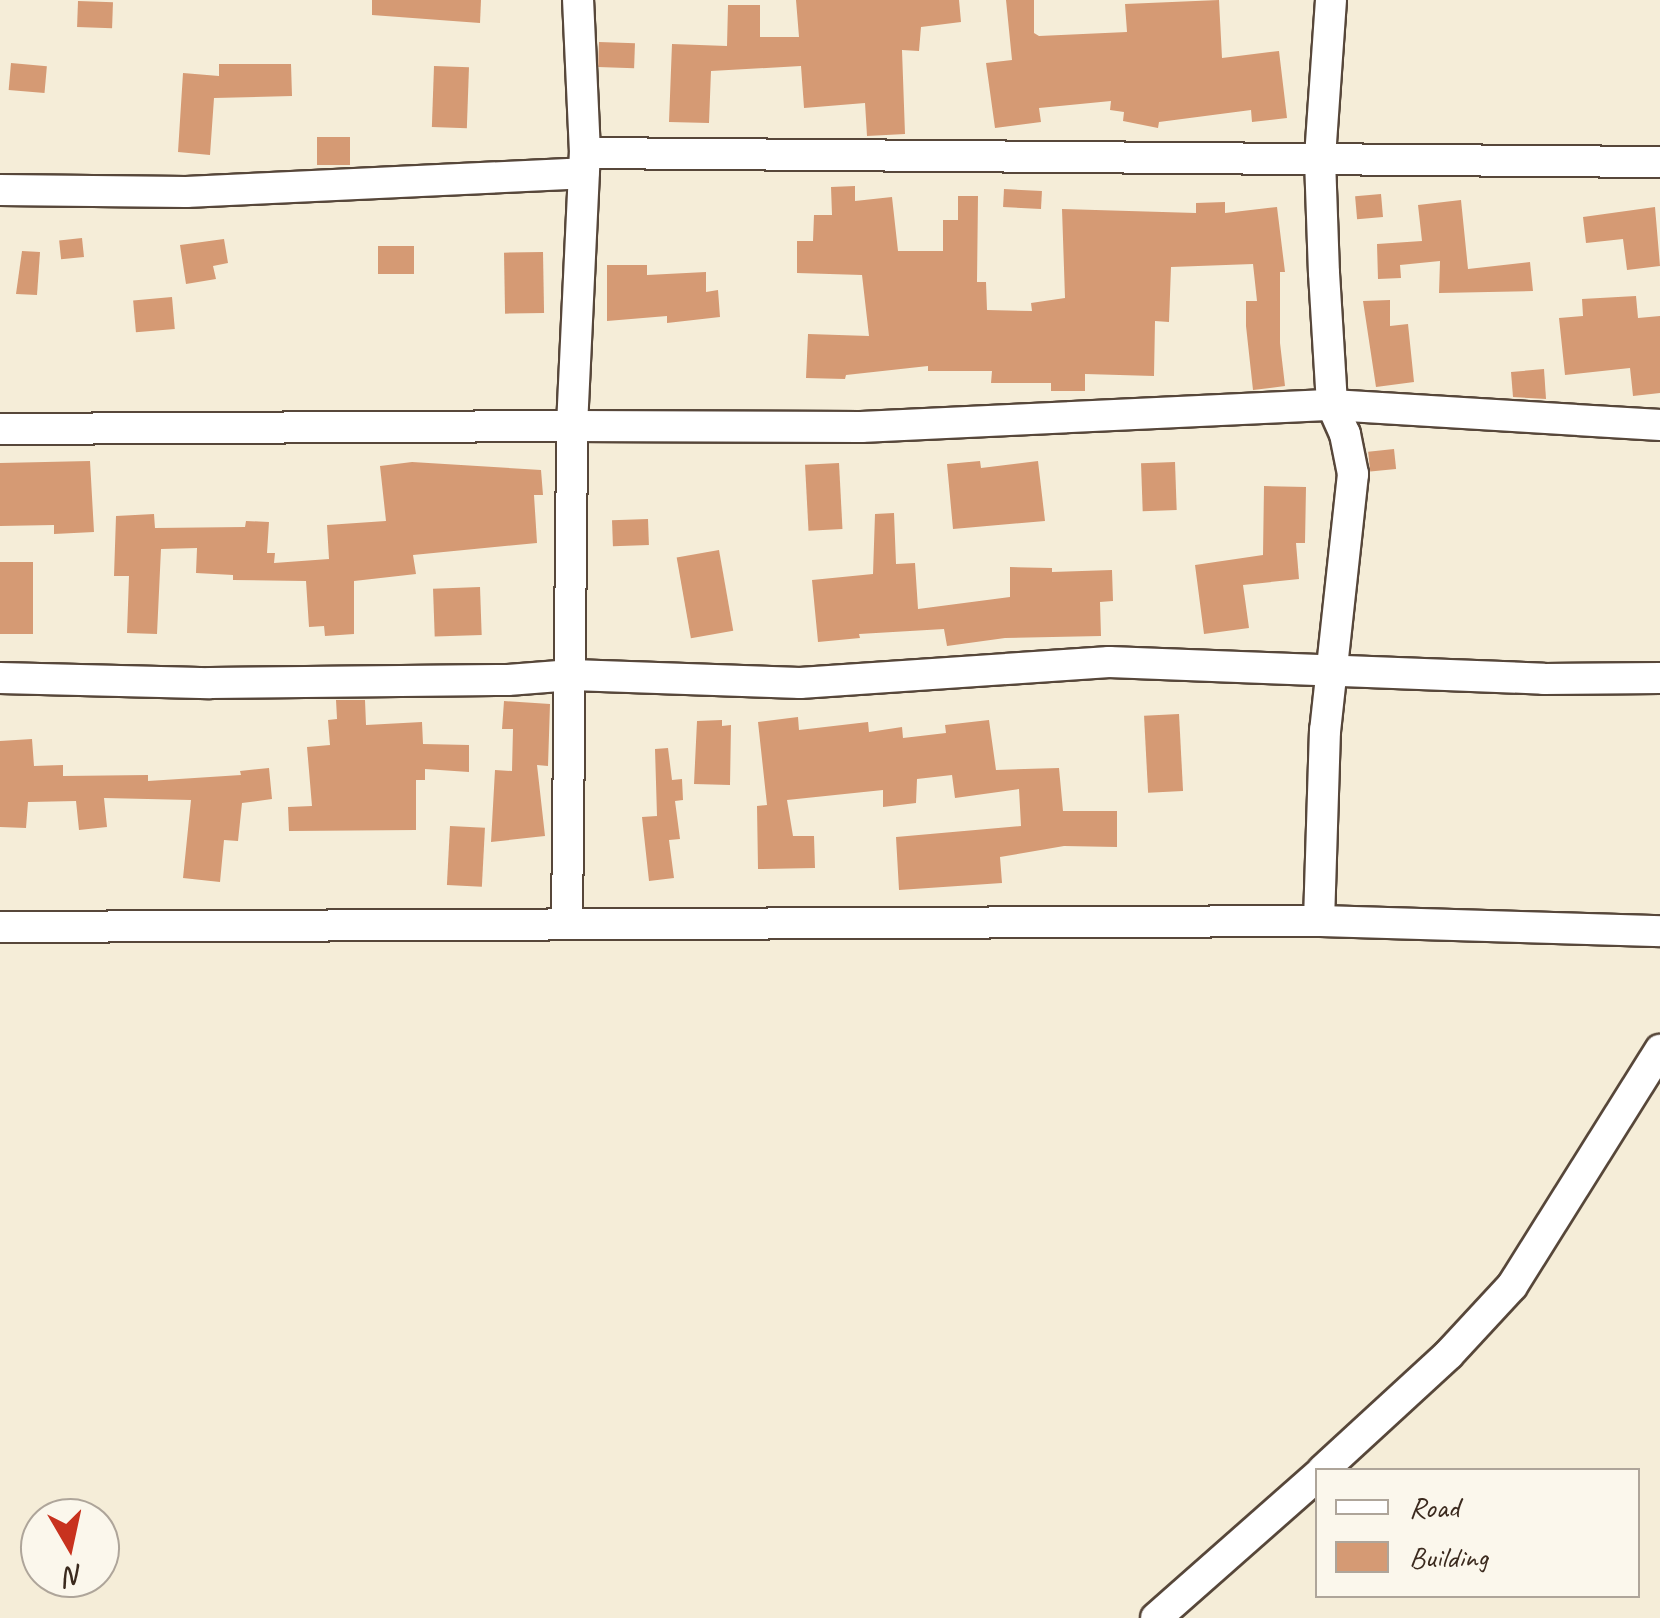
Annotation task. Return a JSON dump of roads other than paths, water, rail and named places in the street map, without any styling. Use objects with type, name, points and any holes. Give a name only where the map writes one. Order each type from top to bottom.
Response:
[{"type":"street","points":[[567,924],[572,426],[585,163],[578,0]]},
{"type":"street","points":[[1319,922],[1325,730],[1353,474],[1345,434],[1332,405],[1320,159],[1331,0]]},
{"type":"street","points":[[0,190],[186,192],[585,163],[1320,159],[1660,162]]},
{"type":"street","points":[[0,429],[861,426],[1332,405],[1660,425]]},
{"type":"street","points":[[0,678],[250,682],[508,680],[572,674],[800,682],[1052,663],[1660,678]]},
{"type":"street","points":[[0,927],[1319,922],[1660,931]]},
{"type":"street","points":[[1325,1468],[1450,1354],[1512,1286],[1660,1050]]},
{"type":"street","points":[[1156,1618],[1315,1479]]}]
